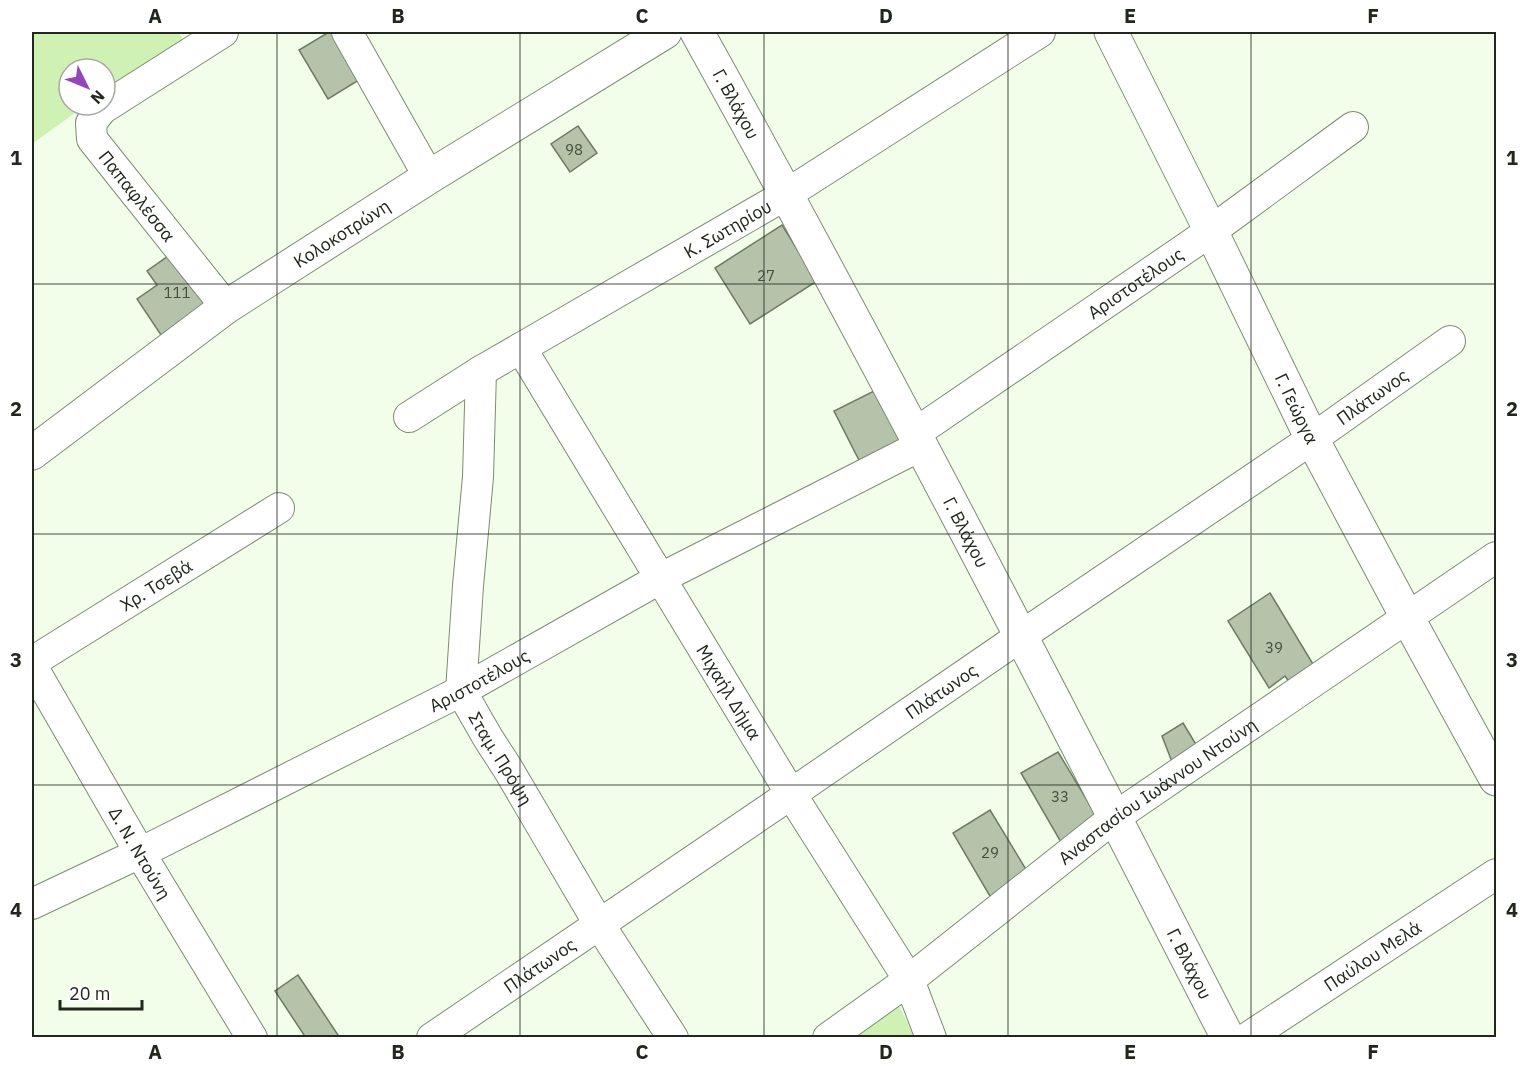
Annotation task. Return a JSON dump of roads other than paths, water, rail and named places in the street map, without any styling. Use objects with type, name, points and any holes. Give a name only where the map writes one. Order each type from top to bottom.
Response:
[{"type":"street","name":"Παπαφλέσσα","points":[[223,32],[102,109],[91,123],[92,138],[226,308]]},
{"type":"street","points":[[347,32],[429,177]]},
{"type":"street","name":"Κολοκοτρώνη","points":[[32,453],[226,308],[429,177],[665,32]]},
{"type":"street","name":"Γ. Βλάχου","points":[[697,32],[787,194],[1021,636],[1228,1038]]},
{"type":"street","name":"Κ. Σωτηρίου","points":[[409,417],[482,371],[787,194],[1040,32]]},
{"type":"street","name":"Γ. Γεώργα","points":[[1111,32],[1312,439],[1407,617],[1497,778]]},
{"type":"street","name":"Αριστοτέλους","points":[[32,904],[140,853],[461,691],[661,578],[917,440],[1353,127]]},
{"type":"street","name":"Πλάτωνος","points":[[432,1038],[1312,439],[1450,341]]},
{"type":"street","name":"Μιχαήλ Δήμα","points":[[521,348],[791,794],[909,980],[931,1038]]},
{"type":"street","name":"Σταμ. Πρόψη","points":[[482,371],[478,477],[461,691],[599,924],[673,1038]]},
{"type":"street","name":"Χρ. Τσεβά","points":[[32,664],[279,508]]},
{"type":"street","name":"Αναστασίου Ιωάννου Ντούνη","points":[[828,1038],[909,980],[1115,817],[1497,557]]},
{"type":"street","name":"Δ. Ν. Ντούνη","points":[[32,664],[140,853],[252,1038]]},
{"type":"street","name":"Παύλου Μελά","points":[[1247,1038],[1497,874]]}]
